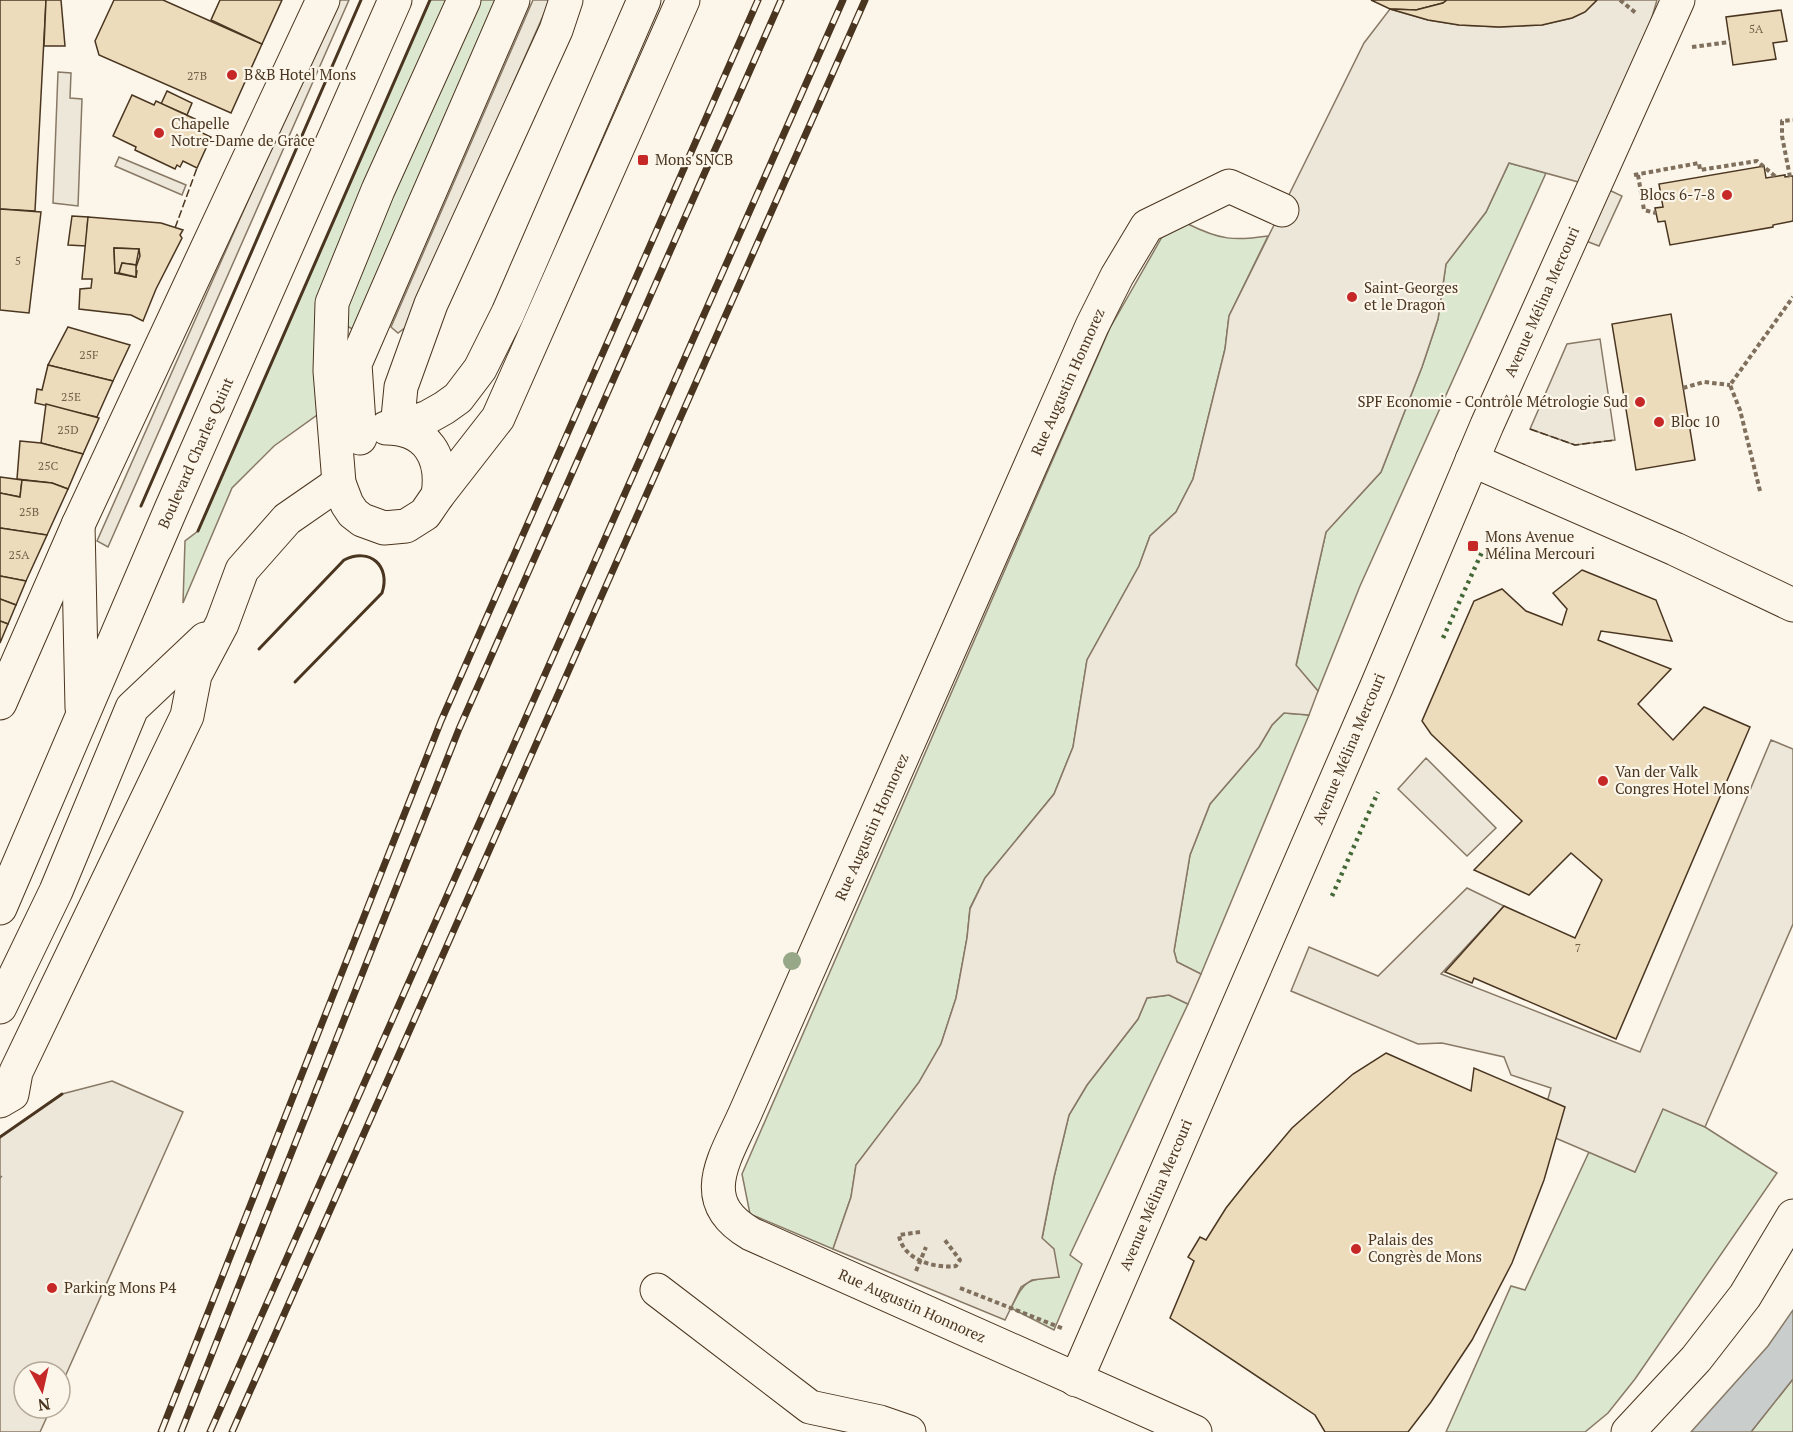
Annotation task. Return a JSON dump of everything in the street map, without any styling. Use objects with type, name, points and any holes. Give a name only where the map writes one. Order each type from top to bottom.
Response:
[{"type":"main road","points":[[0,703],[78,525],[323,0]]},
{"type":"main road","name":"Boulevard Charles Quint","points":[[0,908],[83,719],[171,508],[395,0]]},
{"type":"main road","points":[[464,0],[378,190],[332,303],[330,371],[339,483],[346,504],[353,513],[372,525],[384,528],[406,526],[425,514],[498,418],[683,0]]},
{"type":"main road","points":[[360,438],[355,364],[513,0]]},
{"type":"main road","points":[[397,428],[401,387],[432,304],[556,30],[566,0]]},
{"type":"main road","points":[[339,483],[344,457],[360,438],[371,431],[397,428],[428,417],[458,398],[480,369],[508,313],[644,0]]},
{"type":"main road","name":"Avenue Mélina Mercouri","points":[[1076,1380],[1376,688],[1472,460],[1678,0]]},
{"type":"main road","name":"Rue Augustin Honnorez","points":[[1076,1380],[751,1234],[731,1221],[725,1214],[720,1203],[717,1181],[1092,326],[1117,276],[1148,226],[1229,186],[1282,210]]},
{"type":"main road","points":[[397,428],[411,432],[424,440],[433,452],[440,473],[438,495]]},
{"type":"main road","points":[[1472,460],[1675,549],[1793,605]]},
{"type":"main road","points":[[0,1101],[12,1094],[16,1072],[187,716],[195,675],[222,624],[242,570],[287,519],[339,483]]},
{"type":"main road","points":[[78,525],[83,719]]},
{"type":"main road","points":[[0,1006],[56,891],[132,708],[222,624]]},
{"type":"main road","points":[[1628,1432],[1696,1359],[1745,1296],[1793,1216]]},
{"type":"main road","points":[[657,1290],[810,1407],[880,1422],[909,1432]]},
{"type":"main road","points":[[1076,1380],[1195,1432]]},
{"type":"path","points":[[1688,48],[1730,42]]},
{"type":"path","points":[[1790,177],[1782,136],[1782,121],[1793,120]]},
{"type":"path","points":[[1625,177],[1699,163],[1700,170],[1757,161],[1776,177]]},
{"type":"path","points":[[1638,175],[1644,210],[1656,213]]},
{"type":"path","points":[[1730,385],[1793,297]]},
{"type":"path","points":[[1683,388],[1704,382],[1730,385]]},
{"type":"path","points":[[1730,385],[1740,410],[1760,491]]},
{"type":"path","points":[[920,1232],[899,1235],[900,1244],[906,1253],[942,1268],[956,1266],[960,1260],[944,1239]]},
{"type":"path","points":[[916,1271],[926,1247]]},
{"type":"path","points":[[906,1267],[927,1275]]},
{"type":"path","points":[[958,1287],[1093,1341]]},
{"type":"green space","points":[[430,0],[451,0],[323,289],[317,415],[274,446],[232,488],[183,603],[185,541],[198,531]]},
{"type":"green space","points":[[477,0],[500,0],[354,330],[347,326],[344,318],[366,254]]},
{"type":"green space","points":[[1509,163],[1546,173],[1360,586],[1318,691],[1296,666],[1326,532],[1381,472],[1438,319],[1446,264],[1486,212]]},
{"type":"green space","points":[[1188,224],[1227,238],[1268,236],[1229,316],[1225,349],[1193,479],[1176,512],[1150,536],[1139,566],[1087,660],[1073,747],[1054,794],[985,878],[970,908],[956,998],[941,1044],[920,1082],[856,1165],[851,1197],[833,1249],[750,1214],[742,1174],[1110,328],[1162,237]]},
{"type":"green space","points":[[1284,713],[1309,715],[1201,974],[1177,962],[1174,951],[1190,855],[1210,804],[1259,747],[1272,725]]},
{"type":"green space","points":[[1169,995],[1188,1004],[1070,1255],[1082,1264],[1054,1330],[1011,1308],[1028,1282],[1059,1277],[1042,1239],[1069,1115],[1087,1085],[1138,1019],[1147,998]]},
{"type":"green space","points":[[1663,1108],[1705,1127],[1777,1173],[1635,1379],[1608,1413],[1585,1432],[1446,1432],[1511,1286],[1525,1290],[1589,1152],[1635,1172]]},
{"type":"green space","points":[[1793,1379],[1793,1432],[1751,1432]]},
{"type":"shaded area","points":[[337,0],[349,0],[108,547],[97,541]]},
{"type":"shaded area","points":[[533,0],[550,0],[406,327],[398,333],[391,327]]},
{"type":"shaded area","points":[[1597,0],[1657,0],[1619,130],[1593,186],[1509,163],[1486,212],[1446,264],[1438,319],[1381,472],[1326,532],[1296,665],[1318,691],[1309,715],[1284,713],[1272,725],[1259,747],[1210,804],[1190,855],[1174,951],[1177,962],[1201,974],[1188,1004],[1169,995],[1147,998],[1138,1019],[1087,1085],[1069,1115],[1042,1238],[1054,1249],[1059,1277],[1032,1280],[1021,1287],[1005,1320],[833,1249],[851,1197],[856,1165],[919,1082],[941,1044],[956,998],[970,909],[985,878],[1054,794],[1073,747],[1087,660],[1139,566],[1150,536],[1176,512],[1193,479],[1225,349],[1229,316],[1364,43],[1390,9],[1428,20],[1459,25],[1499,27],[1542,25],[1572,18],[1585,12]]},
{"type":"shaded area","points":[[58,72],[71,73],[70,98],[82,99],[78,206],[53,203]]},
{"type":"shaded area","points":[[119,157],[186,185],[182,195],[115,166]]},
{"type":"shaded area","points":[[1609,190],[1622,196],[1599,246],[1586,241]]},
{"type":"shaded area","points":[[1600,339],[1615,440],[1575,445],[1530,429],[1567,344]]},
{"type":"shaded area","points":[[1771,740],[1793,749],[1793,924],[1705,1127],[1663,1109],[1635,1172],[1539,1131],[1551,1088],[1511,1075],[1504,1057],[1442,1043],[1418,1044],[1291,991],[1309,947],[1378,976],[1467,888],[1504,906],[1441,974],[1640,1052]]},
{"type":"shaded area","points":[[1426,758],[1496,828],[1467,856],[1398,789]]},
{"type":"shaded area","name":"Parking Mons P4","points":[[112,1081],[183,1112],[72,1361],[12,1360],[12,1420],[46,1420],[40,1432],[0,1432],[0,1137],[62,1094]]},
{"type":"shaded area","points":[[1793,1310],[1793,1379],[1751,1432],[1691,1432],[1768,1346]]},
{"type":"building","points":[[0,0],[46,0],[35,211],[0,209]]},
{"type":"building","points":[[46,0],[61,0],[65,46],[44,46]]},
{"type":"building","points":[[114,0],[163,0],[262,44],[231,113],[99,55],[95,41]]},
{"type":"building","points":[[220,0],[282,0],[262,44],[211,20]]},
{"type":"building","points":[[1371,0],[1447,0],[1416,10],[1390,9]]},
{"type":"building","points":[[1447,0],[1597,0],[1585,12],[1572,18],[1542,25],[1499,27],[1459,25],[1428,20],[1390,9],[1416,10]]},
{"type":"building","points":[[1781,10],[1787,41],[1773,43],[1776,59],[1733,65],[1726,17]]},
{"type":"building","points":[[167,91],[192,103],[187,115],[161,104]]},
{"type":"building","name":"Chapelle Notre-Dame de Grâce","points":[[132,95],[154,105],[156,101],[195,119],[193,124],[198,127],[196,130],[211,137],[197,168],[183,161],[180,167],[177,165],[175,169],[135,150],[136,147],[113,136]]},
{"type":"building","name":"Blocs 6-7-8","points":[[1764,166],[1766,178],[1793,176],[1793,221],[1773,225],[1773,227],[1670,245],[1665,221],[1658,222],[1655,208],[1663,207],[1659,184]]},
{"type":"building","points":[[0,209],[41,212],[29,313],[0,310]]},
{"type":"building","points":[[72,216],[88,217],[86,246],[68,245]]},
{"type":"building","points":[[88,217],[161,223],[183,230],[180,235],[182,238],[156,289],[143,321],[131,315],[79,309],[80,289],[91,288],[92,279],[82,279]],"holes":[[[114,248],[139,249],[136,277],[115,273]]]},
{"type":"building","points":[[114,248],[139,249],[136,265],[122,263],[119,273],[115,273]]},
{"type":"building","points":[[122,263],[136,265],[136,277],[119,273]]},
{"type":"building","name":"Bloc 10","points":[[1671,314],[1695,460],[1636,470],[1612,324]]},
{"type":"building","points":[[68,327],[130,345],[113,381],[48,365]]},
{"type":"building","points":[[48,365],[113,381],[97,417],[35,403],[37,389],[42,390]]},
{"type":"building","points":[[46,404],[99,418],[83,454],[41,443]]},
{"type":"building","points":[[20,441],[41,443],[83,454],[68,489],[52,483],[17,479]]},
{"type":"building","points":[[0,477],[22,480],[20,497],[0,493]]},
{"type":"building","points":[[22,480],[52,483],[68,489],[47,535],[0,528],[0,493],[20,497]]},
{"type":"building","points":[[0,528],[47,535],[26,581],[0,576]]},
{"type":"building","name":"Van der Valk Congres Hotel Mons","points":[[1582,570],[1656,600],[1672,641],[1601,631],[1598,640],[1671,669],[1638,704],[1673,740],[1704,707],[1750,727],[1616,1039],[1474,978],[1472,983],[1445,972],[1504,906],[1575,938],[1602,880],[1571,853],[1529,895],[1474,870],[1522,821],[1431,734],[1422,721],[1474,601],[1502,589],[1526,611],[1562,625],[1567,609],[1553,593]]},
{"type":"building","points":[[0,576],[26,581],[16,605],[0,599]]},
{"type":"building","points":[[0,599],[16,605],[8,624],[0,621]]},
{"type":"building","points":[[0,621],[8,624],[0,643]]},
{"type":"building","name":"Palais des Congrès de Mons","points":[[1386,1053],[1471,1091],[1474,1068],[1565,1107],[1544,1180],[1512,1263],[1472,1340],[1431,1402],[1408,1432],[1325,1432],[1315,1415],[1170,1318],[1194,1261],[1188,1257],[1200,1237],[1206,1240],[1226,1208],[1292,1128],[1353,1074]]},
{"type":"railway","points":[[161,1432],[441,721],[758,0]]},
{"type":"railway","points":[[181,1432],[459,729],[781,0]]},
{"type":"railway","points":[[210,1432],[843,0]]},
{"type":"railway","points":[[232,1432],[865,0]]},
{"type":"hedge","points":[[1443,638],[1482,552]]},
{"type":"hedge","points":[[1332,896],[1378,792]]},
{"type":"fence","points":[[175,228],[197,168]]},
{"type":"fence","points":[[1530,429],[1575,445],[1615,440]]},
{"type":"wall","points":[[141,506],[361,0]]},
{"type":"wall","points":[[198,531],[430,0]]},
{"type":"wall","points":[[259,649],[344,560],[362,556],[376,562],[384,575],[382,593],[295,682]]},
{"type":"wall","points":[[0,1137],[62,1094]]},
{"type":"place","name":"B&B Hotel Mons","points":[[232,75]]},
{"type":"place","name":"Chapelle Notre-Dame de Grâce","points":[[159,133]]},
{"type":"place","name":"Mons SNCB","points":[[643,160]]},
{"type":"place","name":"Blocs 6-7-8","points":[[1727,195]]},
{"type":"place","name":"Saint-Georges et le Dragon","points":[[1352,297]]},
{"type":"place","name":"SPF Economie - Contrôle Métrologie Sud","points":[[1640,402]]},
{"type":"place","name":"Bloc 10","points":[[1659,422]]},
{"type":"place","name":"Mons Avenue Mélina Mercouri","points":[[1473,546]]},
{"type":"place","name":"Van der Valk Congres Hotel Mons","points":[[1603,781]]},
{"type":"place","name":"Palais des Congrès de Mons","points":[[1356,1249]]},
{"type":"place","name":"Parking Mons P4","points":[[52,1288]]}]
